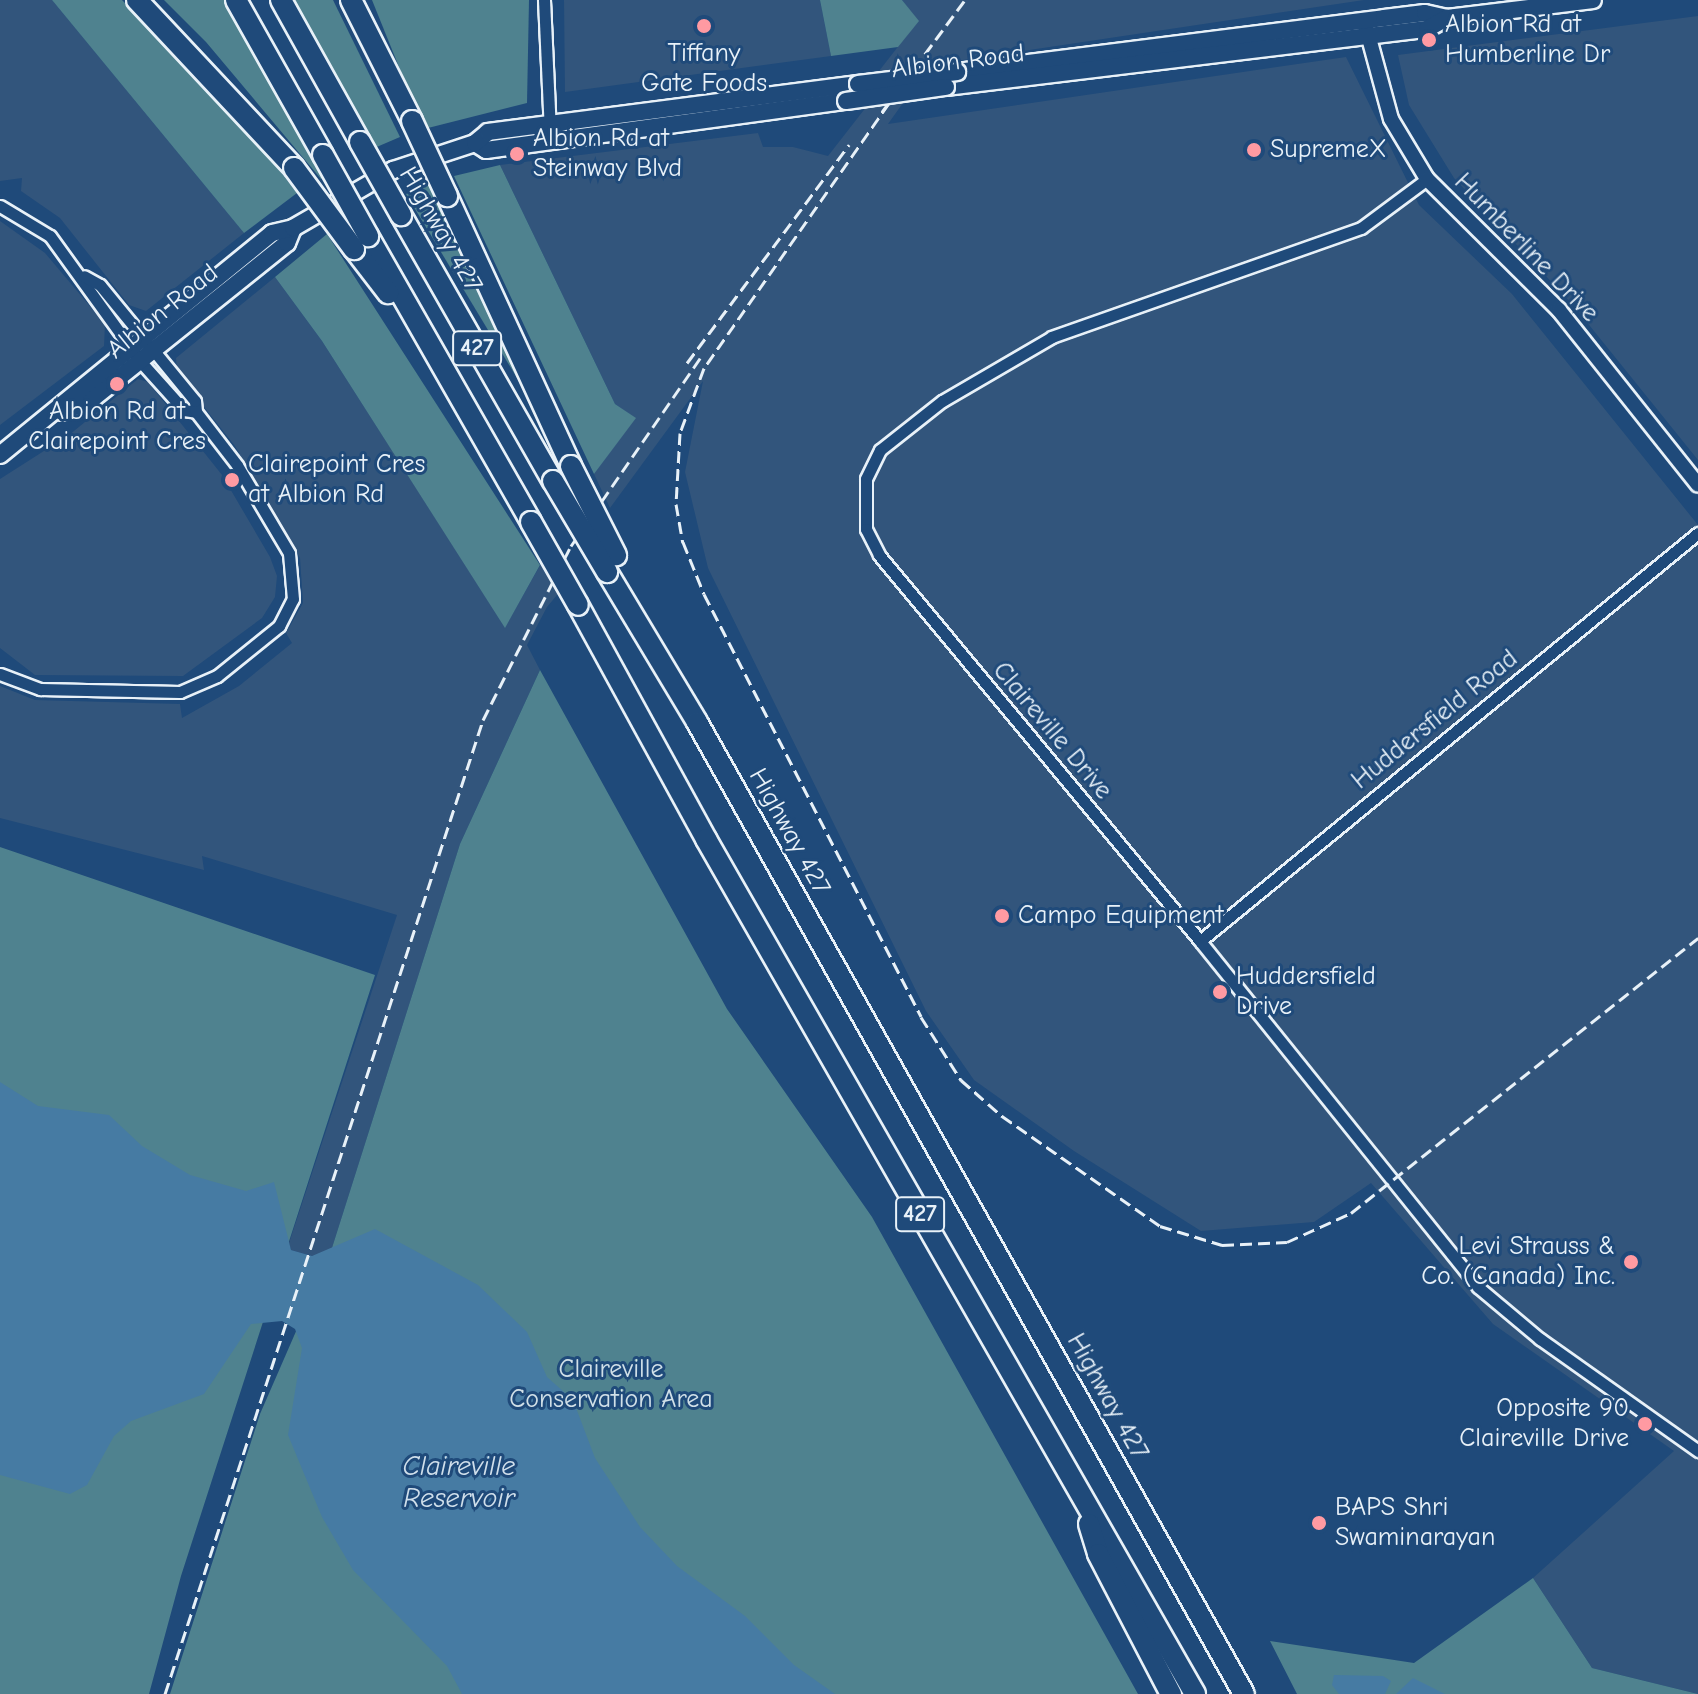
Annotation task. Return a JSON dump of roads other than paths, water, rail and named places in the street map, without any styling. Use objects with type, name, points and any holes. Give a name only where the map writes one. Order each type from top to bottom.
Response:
[{"type":"highway","points":[[137,0],[361,242]]},
{"type":"highway","points":[[236,0],[323,155],[361,242]]},
{"type":"highway","name":"Highway 427","points":[[281,0],[553,481],[612,564],[630,609],[1244,1694]]},
{"type":"highway","points":[[351,0],[447,196],[571,466],[612,564]]},
{"type":"highway","points":[[364,0],[412,121]]},
{"type":"highway","name":"427","points":[[361,242],[428,343],[531,522],[713,852],[1195,1694]]},
{"type":"highway","points":[[1081,1497],[1098,1554],[1171,1694]]},
{"type":"main road","name":"Albion Road","points":[[550,130],[846,101],[1367,28],[1425,13],[1447,18],[1593,0]]},
{"type":"main road","name":"Albion Road","points":[[0,455],[49,416],[91,400],[141,349],[272,233],[293,228],[393,170],[475,143],[486,150],[550,130],[858,84],[1367,28]]},
{"type":"street","points":[[544,0],[550,130]]},
{"type":"street","name":"Humberline Drive","points":[[1367,28],[1391,119],[1427,179],[1559,310],[1698,485]]},
{"type":"street","name":"Claireville Drive","points":[[1427,179],[1361,228],[1023,352],[892,436],[866,479],[866,529],[879,555],[1200,941],[1478,1287],[1540,1339],[1698,1451]]},
{"type":"street","points":[[0,206],[37,224],[84,276],[100,285],[184,410],[196,412],[237,465],[289,553],[294,589],[285,618],[217,676],[180,692],[28,688],[0,674]]},
{"type":"street","name":"Huddersfield Road","points":[[1200,941],[1698,533]]},
{"type":"water","name":"Claireville Reservoir","points":[[0,1082],[38,1106],[109,1115],[142,1146],[190,1175],[246,1191],[274,1182],[291,1250],[312,1256],[375,1229],[478,1285],[527,1332],[547,1377],[573,1400],[595,1458],[640,1527],[677,1566],[745,1616],[794,1665],[835,1694],[462,1694],[447,1666],[353,1570],[322,1517],[288,1435],[302,1348],[295,1329],[282,1321],[251,1324],[204,1394],[131,1421],[114,1436],[87,1485],[70,1494],[0,1475]]},
{"type":"water","points":[[1334,1675],[1383,1676],[1391,1681],[1385,1694],[1339,1694],[1332,1685]]},
{"type":"water","points":[[1413,1678],[1445,1694],[1396,1694]]},
{"type":"railway","points":[[882,112],[965,0]]},
{"type":"railway","points":[[889,103],[704,368],[680,433],[676,504],[683,542],[704,594],[921,1017],[961,1080],[1002,1116],[1160,1226],[1222,1245],[1287,1242],[1351,1213],[1698,938]]},
{"type":"railway","points":[[687,363],[849,145]]},
{"type":"railway","points":[[165,1694],[483,720],[571,546],[701,357]]},
{"type":"place","name":"Tiffany Gate Foods","points":[[704,26]]},
{"type":"place","name":"Albion Rd at Humberline Dr","points":[[1429,40]]},
{"type":"place","name":"SupremeX","points":[[1254,150]]},
{"type":"place","name":"Albion Rd at Steinway Blvd","points":[[517,154]]},
{"type":"place","name":"Albion Rd at Clairepoint Cres","points":[[117,384]]},
{"type":"place","name":"Clairepoint Cres at Albion Rd","points":[[232,480]]},
{"type":"place","name":"Campo Equipment","points":[[1002,916]]},
{"type":"place","name":"Huddersfield Drive","points":[[1220,992]]},
{"type":"place","name":"Levi Strauss & Co. (Canada) Inc.","points":[[1631,1262]]},
{"type":"place","name":"Opposite 90 Claireville Drive","points":[[1645,1424]]},
{"type":"place","name":"BAPS Shri Swaminarayan","points":[[1319,1523]]},
{"type":"park label","name":"Claireville Conservation Area","points":[[611,1385]]}]
